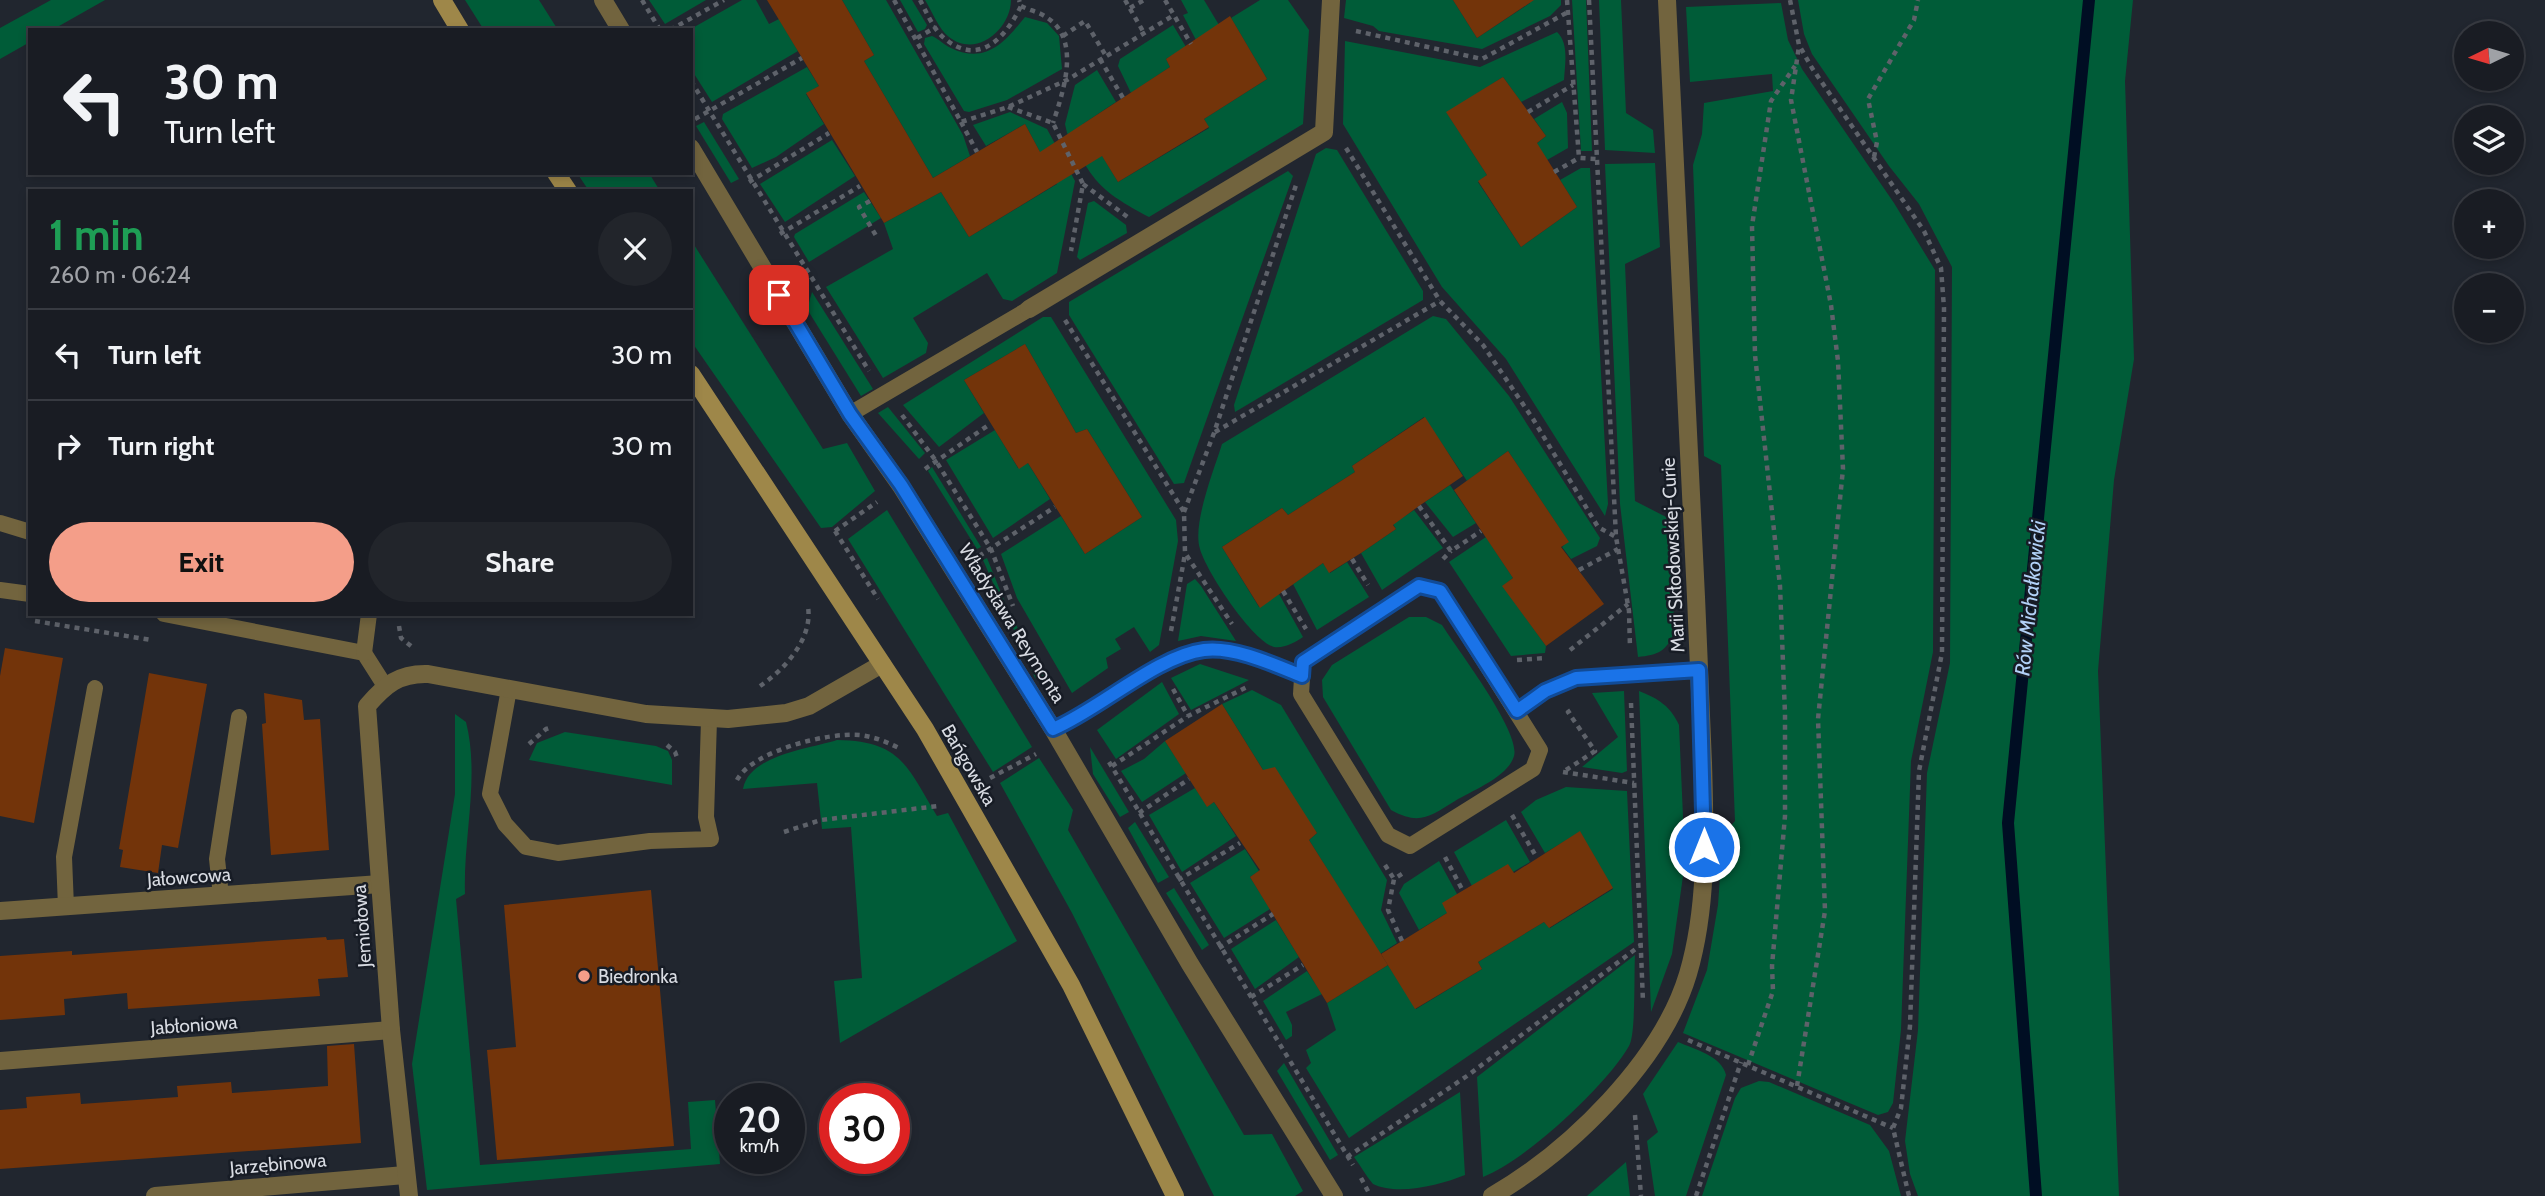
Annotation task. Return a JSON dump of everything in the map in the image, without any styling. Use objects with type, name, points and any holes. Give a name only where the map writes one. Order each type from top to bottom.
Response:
[{"type":"street","points":[[443,0],[459,28]]},
{"type":"street","points":[[603,0],[620,28]]},
{"type":"street","points":[[1029,309],[1309,144],[1324,132],[1331,0]]},
{"type":"street","name":"Marii Skłodowskiej-Curie","points":[[1492,1196],[1518,1181],[1601,1110],[1638,1067],[1663,1030],[1688,975],[1704,893],[1699,670],[1667,0]]},
{"type":"street","name":"Władysława Reymonta","points":[[693,151],[850,414],[901,485],[1053,729],[1150,897],[1334,1196]]},
{"type":"street","name":"Bańgowska","points":[[693,377],[925,729],[1071,985],[1175,1196]]},
{"type":"street","points":[[509,689],[646,714],[709,720],[764,717],[809,706],[882,664]]},
{"type":"street","name":"Jemiołowa","points":[[409,1196],[391,1030],[367,706],[385,686],[408,673],[509,689]]},
{"type":"street","name":"Jałowcowa","points":[[0,911],[380,884]]},
{"type":"street","name":"Jabłoniowa","points":[[0,1061],[391,1030]]},
{"type":"street","name":"Jarzębinowa","points":[[155,1196],[405,1175]]},
{"type":"lane","points":[[850,414],[1029,309]]},
{"type":"lane","points":[[0,523],[28,531]]},
{"type":"lane","points":[[1419,586],[1440,591],[1540,750],[1533,769],[1410,846],[1388,835],[1301,694],[1302,676],[1303,662],[1419,586]]},
{"type":"lane","points":[[0,590],[28,594]]},
{"type":"lane","points":[[174,616],[364,653]]},
{"type":"lane","points":[[369,616],[364,653],[385,686]]},
{"type":"lane","points":[[1053,729],[1081,717],[1170,660],[1206,649],[1254,657],[1302,676]]},
{"type":"lane","points":[[1517,711],[1545,691],[1576,678],[1699,670]]},
{"type":"lane","points":[[66,907],[64,857],[95,688]]},
{"type":"lane","points":[[509,689],[490,794],[505,824],[526,847],[558,853],[650,841],[711,839],[706,817],[709,720]]},
{"type":"lane","points":[[220,896],[217,859],[239,717]]},
{"type":"path","points":[[642,0],[659,28]]},
{"type":"path","points":[[674,28],[724,0]]},
{"type":"path","points":[[894,0],[977,152]]},
{"type":"path","points":[[920,0],[944,38],[968,49],[995,44],[1010,30],[1020,3],[1048,18],[1063,36],[1067,80],[1053,123],[1083,184],[1152,235]]},
{"type":"path","points":[[1125,0],[1144,33]]},
{"type":"path","points":[[1130,8],[1144,0]]},
{"type":"path","points":[[1165,0],[1191,44]]},
{"type":"path","points":[[1567,0],[1579,158]]},
{"type":"path","points":[[1589,0],[1616,537],[1629,611],[1643,1004]]},
{"type":"path","points":[[1790,0],[1799,45],[1791,100],[1831,306],[1838,361],[1843,469],[1818,719],[1825,911],[1797,1086]]},
{"type":"path","points":[[1874,158],[1877,142],[1868,99],[1914,20],[1918,0]]},
{"type":"path","points":[[1360,32],[1482,59],[1568,12]]},
{"type":"path","points":[[961,122],[1008,107],[1067,80],[1174,15]]},
{"type":"path","points":[[1063,36],[1085,21],[1123,98]]},
{"type":"path","points":[[917,38],[936,27]]},
{"type":"path","points":[[1799,45],[1924,231],[1941,268],[1944,308],[1942,653],[1919,771],[1910,1026],[1901,1108],[1894,1128],[1909,1196]]},
{"type":"path","points":[[693,120],[802,58]]},
{"type":"path","points":[[1748,1065],[1773,991],[1772,965],[1785,816],[1780,586],[1755,355],[1752,226],[1771,101],[1796,65]]},
{"type":"path","points":[[1528,112],[1573,85]]},
{"type":"path","points":[[1008,107],[1053,123]]},
{"type":"path","points":[[1324,132],[1339,138],[1440,301],[1483,345],[1533,419],[1598,527],[1616,537]]},
{"type":"path","points":[[751,180],[829,133]]},
{"type":"path","points":[[1170,660],[1169,642],[1185,553],[1184,512],[1214,433],[1309,144]]},
{"type":"path","points":[[1554,172],[1579,158],[1597,159]]},
{"type":"path","points":[[1083,184],[1069,263],[1050,296],[1184,512]]},
{"type":"path","points":[[783,233],[860,186]]},
{"type":"path","points":[[870,201],[859,208],[878,239]]},
{"type":"path","points":[[1214,433],[1440,301]]},
{"type":"path","points":[[936,461],[990,424]]},
{"type":"path","points":[[991,549],[1055,506]]},
{"type":"path","points":[[1419,506],[1451,551]]},
{"type":"path","points":[[1443,559],[1481,530]]},
{"type":"path","points":[[1579,570],[1618,549]]},
{"type":"path","points":[[1185,553],[1254,657]]},
{"type":"path","points":[[1352,559],[1370,588]]},
{"type":"path","points":[[1283,591],[1312,638]]},
{"type":"path","points":[[753,690],[774,676],[791,659],[804,636],[809,613],[807,602]]},
{"type":"path","points":[[27,620],[160,642]]},
{"type":"path","points":[[1112,766],[1188,716],[1251,685]]},
{"type":"path","points":[[1565,771],[1595,751],[1569,712],[1578,704]]},
{"type":"path","points":[[1081,717],[1369,1193]]},
{"type":"path","points":[[526,751],[532,740],[546,729],[562,725]]},
{"type":"path","points":[[735,792],[741,772],[761,756],[837,735],[884,740],[909,757]]},
{"type":"path","points":[[664,743],[676,752],[680,763]]},
{"type":"path","points":[[990,778],[1037,753]]},
{"type":"path","points":[[1167,796],[1189,779]]},
{"type":"path","points":[[783,832],[821,820],[940,806],[934,796]]},
{"type":"path","points":[[1507,809],[1537,858]]},
{"type":"path","points":[[1150,897],[1240,842]]},
{"type":"path","points":[[1380,856],[1394,879]]},
{"type":"path","points":[[1447,860],[1463,891]]},
{"type":"path","points":[[1388,910],[1402,941]]},
{"type":"path","points":[[1191,964],[1273,914]]},
{"type":"path","points":[[1348,1157],[1467,1076],[1641,944]]},
{"type":"path","points":[[1223,1014],[1303,965]]},
{"type":"path","points":[[1720,1054],[1894,1128]]},
{"type":"path","points":[[1696,1196],[1741,1062]]},
{"type":"path","points":[[1636,1159],[1641,1196]]},
{"type":"green space","points":[[51,0],[105,0],[56,28],[28,28],[28,43],[0,59],[0,28]]},
{"type":"green space","points":[[465,0],[539,0],[557,28],[483,28]]},
{"type":"green space","points":[[649,0],[706,0],[665,24]]},
{"type":"green space","points":[[742,0],[756,0],[769,24],[779,19],[798,51],[712,102],[693,72],[693,28]]},
{"type":"green space","points":[[842,0],[886,0],[963,135],[970,156],[933,178],[864,61],[874,55]]},
{"type":"green space","points":[[900,0],[912,0],[927,25],[925,29],[918,32]]},
{"type":"green space","points":[[925,0],[1011,0],[1005,21],[999,30],[981,42],[970,44],[960,43],[945,34]]},
{"type":"green space","points":[[1181,0],[1204,0],[1219,25],[1196,40],[1183,15],[1188,13]]},
{"type":"green space","points":[[1260,0],[1288,0],[1309,30],[1303,124],[1149,217],[1118,199],[1092,174],[1067,133],[1065,124],[1075,85],[1097,70],[1116,102],[1083,124],[1118,182],[1209,128],[1204,119],[1267,79],[1231,18]]},
{"type":"green space","points":[[1346,0],[1453,0],[1477,38],[1530,3],[1529,0],[1561,0],[1561,5],[1550,16],[1482,49],[1379,31],[1373,26],[1344,18]]},
{"type":"green space","points":[[1572,0],[1586,0],[1592,151],[1581,151]]},
{"type":"green space","points":[[1599,0],[1621,0],[1626,113],[1653,130],[1655,153],[1605,150]]},
{"type":"green space","points":[[1798,0],[2133,0],[2125,81],[2134,359],[2114,480],[2098,671],[2119,1196],[1918,1196],[1910,1174],[1905,1141],[1918,1030],[1927,773],[1950,663],[1952,267],[1919,204],[1889,166],[1812,54],[1804,34]]},
{"type":"green space","points":[[1781,3],[1788,40],[1802,69],[1894,203],[1935,270],[1933,652],[1911,761],[1901,1030],[1893,1103],[1888,1112],[1878,1115],[1683,1033],[1707,970],[1718,905],[1723,834],[1735,821],[1721,465],[1704,456],[1693,165],[1702,134],[1704,103],[1773,91],[1772,74],[1690,82],[1686,7]]},
{"type":"green space","points":[[1025,17],[1047,23],[1059,36],[1062,69],[1007,100],[969,112],[964,111],[924,44],[925,38],[932,36],[963,53],[985,52],[1010,35]]},
{"type":"green space","points":[[1173,25],[1186,47],[1166,59],[1170,67],[1131,93],[1118,66],[1120,59]]},
{"type":"green space","points":[[1557,32],[1565,48],[1564,80],[1521,102],[1503,77],[1447,113],[1487,175],[1478,182],[1521,247],[1577,207],[1560,180],[1581,168],[1590,168],[1608,504],[1605,516],[1506,359],[1442,287],[1343,124],[1345,41],[1480,67]]},
{"type":"green space","points":[[807,67],[819,86],[806,94],[824,124],[776,157],[752,168],[722,119],[723,114]]},
{"type":"green space","points":[[1562,102],[1567,113],[1568,148],[1547,160],[1536,144],[1546,136],[1534,119]]},
{"type":"green space","points":[[1010,112],[1047,129],[1075,181],[1057,273],[1012,301],[1003,299],[987,273],[913,318],[928,343],[926,353],[883,378],[826,287],[893,249],[884,223],[941,192],[969,237],[1057,184],[1025,124],[986,146],[973,125]]},
{"type":"green space","points":[[704,122],[739,179],[731,183],[696,126]]},
{"type":"green space","points":[[832,140],[855,176],[785,222],[760,184]]},
{"type":"green space","points":[[1326,148],[1337,150],[1423,291],[1423,300],[1235,412],[1234,405],[1316,154]]},
{"type":"green space","points":[[1655,163],[1660,247],[1625,264],[1635,501],[1672,520],[1674,632],[1661,651],[1638,657],[1620,504],[1605,164]]},
{"type":"green space","points":[[1288,171],[1293,176],[1184,483],[1174,484],[1069,315],[1069,302]]},
{"type":"green space","points":[[578,175],[650,175],[659,189],[588,189]]},
{"type":"green space","points":[[864,192],[881,218],[809,262],[794,237],[795,234]]},
{"type":"green space","points":[[1094,201],[1126,225],[1127,233],[1080,260],[1077,257],[1088,203]]},
{"type":"green space","points":[[693,243],[823,449],[847,443],[875,491],[832,527],[821,528],[693,344]]},
{"type":"green space","points":[[812,292],[873,389],[861,396],[807,309]]},
{"type":"green space","points":[[1433,316],[1446,319],[1509,396],[1600,538],[1597,546],[1571,559],[1562,547],[1568,541],[1508,451],[1467,481],[1424,417],[1352,466],[1355,472],[1288,515],[1282,508],[1222,547],[1259,607],[1279,594],[1303,637],[1285,646],[1274,647],[1254,632],[1231,604],[1211,573],[1200,549],[1198,538],[1201,512],[1222,444]]},
{"type":"green space","points":[[1043,317],[1051,317],[1176,520],[1178,541],[1159,645],[1150,652],[1134,627],[1115,639],[1121,649],[1106,658],[1108,668],[1072,693],[1017,598],[1001,554],[1061,516],[1085,554],[1142,517],[1087,429],[1076,433],[1025,344],[964,380],[984,413],[939,447],[903,405]]},
{"type":"green space","points":[[888,407],[925,453],[919,459],[878,413]]},
{"type":"green space","points":[[995,430],[1018,468],[1028,463],[1050,499],[993,538],[946,460]]},
{"type":"green space","points":[[932,467],[981,547],[977,549],[928,471]]},
{"type":"green space","points":[[1450,485],[1476,523],[1453,537],[1425,502]]},
{"type":"green space","points":[[887,510],[1032,747],[993,772],[848,539]]},
{"type":"green space","points":[[1414,510],[1443,548],[1382,590],[1361,553],[1396,529],[1393,524]]},
{"type":"green space","points":[[1486,537],[1513,578],[1503,586],[1546,646],[1545,653],[1511,656],[1449,562]]},
{"type":"green space","points":[[987,558],[1010,615],[1056,691],[1035,678],[983,560]]},
{"type":"green space","points":[[1347,562],[1369,597],[1317,630],[1293,584],[1323,563],[1330,573]]},
{"type":"green space","points":[[1195,579],[1236,641],[1201,636],[1178,641],[1187,584]]},
{"type":"green space","points":[[1409,617],[1426,617],[1442,625],[1498,710],[1514,744],[1514,756],[1510,764],[1497,777],[1439,811],[1417,818],[1391,810],[1323,697],[1322,680],[1332,665]]},
{"type":"green space","points":[[1200,664],[1249,680],[1191,710],[1171,678]]},
{"type":"green space","points":[[1162,682],[1179,714],[1116,759],[1097,730]]},
{"type":"green space","points":[[1252,690],[1281,705],[1387,880],[1381,910],[1397,943],[1380,954],[1309,840],[1317,833],[1263,770],[1222,704]]},
{"type":"green space","points":[[1624,691],[1627,771],[1622,773],[1582,767],[1618,737],[1592,693]]},
{"type":"green space","points":[[1639,691],[1663,704],[1679,725],[1685,862],[1672,954],[1651,1012]]},
{"type":"green space","points":[[455,714],[466,722],[470,743],[471,786],[465,894],[456,899],[480,1165],[691,1149],[688,1102],[714,1100],[714,1165],[427,1190],[412,1064],[455,794]]},
{"type":"green space","points":[[565,732],[656,746],[668,751],[672,760],[672,785],[529,760],[537,743]]},
{"type":"green space","points":[[837,740],[876,745],[889,752],[909,771],[937,816],[948,813],[1017,941],[840,1043],[834,981],[862,978],[851,827],[822,829],[817,783],[743,789],[756,768],[768,761]]},
{"type":"green space","points":[[1165,741],[1186,773],[1142,802],[1121,771],[1144,759]]},
{"type":"green space","points":[[1090,747],[1129,812],[1120,817],[1093,774]]},
{"type":"green space","points":[[1039,758],[1073,810],[1068,830],[1244,1135],[1272,1134],[1303,1191],[1295,1196],[1214,1196],[1072,913],[1000,783]]},
{"type":"green space","points":[[1566,787],[1627,791],[1634,942],[1349,1138],[1306,1068],[1311,1063],[1306,1050],[1336,1030],[1327,1003],[1388,965],[1416,1009],[1482,969],[1478,962],[1544,922],[1550,928],[1613,889],[1580,832],[1545,853],[1521,812],[1536,800]]},
{"type":"green space","points":[[1195,788],[1207,806],[1214,802],[1236,836],[1182,872],[1149,815]]},
{"type":"green space","points":[[1506,820],[1530,862],[1513,872],[1508,865],[1472,886],[1454,852]]},
{"type":"green space","points":[[1135,822],[1169,877],[1158,883],[1128,828]]},
{"type":"green space","points":[[1245,849],[1259,871],[1250,877],[1270,909],[1224,938],[1190,883]]},
{"type":"green space","points":[[1439,861],[1457,894],[1447,913],[1419,930],[1399,893],[1404,884]]},
{"type":"green space","points":[[1174,888],[1209,945],[1202,950],[1166,893]]},
{"type":"green space","points":[[1276,920],[1299,957],[1255,989],[1231,949]]},
{"type":"green space","points":[[1635,955],[1634,1017],[1629,1046],[1603,1081],[1563,1120],[1520,1156],[1483,1177],[1477,1077]]},
{"type":"green space","points":[[1307,971],[1322,994],[1286,1012],[1292,1025],[1292,1036],[1286,1040],[1263,1001]]},
{"type":"green space","points":[[1678,1042],[1713,1058],[1726,1075],[1686,1196],[1655,1196],[1647,1141],[1658,1132],[1643,1094]]},
{"type":"green space","points":[[1284,1063],[1338,1155],[1330,1160],[1277,1071]]},
{"type":"green space","points":[[1759,1081],[1769,1082],[1870,1125],[1889,1151],[1901,1196],[1702,1196],[1735,1098],[1741,1088]]},
{"type":"green space","points":[[1460,1092],[1465,1175],[1407,1189],[1373,1184],[1354,1157]]},
{"type":"green space","points":[[1626,1162],[1630,1196],[1587,1196]]},
{"type":"building","points":[[767,0],[842,0],[874,55],[864,61],[933,178],[1025,124],[1040,152],[1170,67],[1166,59],[1230,16],[1267,79],[1204,119],[1209,127],[1118,182],[1102,156],[969,237],[941,192],[884,223],[806,93],[819,86]]},
{"type":"building","points":[[1453,0],[1534,0],[1477,38]]},
{"type":"building","points":[[1503,77],[1546,136],[1537,143],[1577,207],[1521,247],[1478,181],[1487,175],[1446,112]]},
{"type":"building","points":[[1025,344],[1076,433],[1087,429],[1142,517],[1085,554],[1028,463],[1019,469],[964,380]]},
{"type":"building","points":[[1425,417],[1463,476],[1393,525],[1396,529],[1361,553],[1329,573],[1323,563],[1260,608],[1222,547],[1282,508],[1288,515],[1355,472],[1352,466]]},
{"type":"building","points":[[1508,451],[1569,542],[1561,547],[1604,604],[1546,646],[1502,586],[1513,578],[1454,490]]},
{"type":"building","points":[[5,648],[63,658],[34,823],[0,816],[0,676]]},
{"type":"building","points":[[149,673],[207,684],[178,848],[162,845],[158,873],[120,867],[123,850],[119,849]]},
{"type":"building","points":[[264,693],[302,700],[304,720],[320,719],[329,850],[271,855],[262,724],[266,723]]},
{"type":"building","points":[[1222,704],[1263,770],[1275,767],[1317,833],[1309,840],[1388,965],[1327,1003],[1250,877],[1260,870],[1214,802],[1207,807],[1165,741]]},
{"type":"building","points":[[1580,831],[1613,888],[1549,928],[1544,922],[1478,962],[1482,969],[1415,1009],[1381,954],[1447,913],[1442,903],[1508,864],[1514,873]]},
{"type":"building","name":"Biedronka","points":[[651,890],[674,1146],[497,1160],[487,1050],[516,1047],[504,905]]},
{"type":"building","points":[[326,937],[327,940],[344,939],[348,977],[318,979],[320,996],[128,1009],[127,993],[64,999],[65,1015],[0,1020],[0,956],[72,951],[72,955]]},
{"type":"building","points":[[354,1044],[361,1143],[0,1169],[0,1110],[27,1108],[26,1097],[80,1093],[81,1104],[178,1097],[177,1086],[231,1082],[232,1093],[328,1086],[327,1046]]},
{"type":"waterway","name":"Rów Michałkowicki","points":[[2036,1196],[2008,823],[2089,0]]},
{"type":"place","name":"Biedronka","points":[[584,976]]},
{"type":"route","points":[[779,295],[850,414],[901,485],[1053,729],[1081,717],[1170,660],[1206,649],[1254,657],[1302,676],[1303,662],[1419,586],[1440,591],[1517,711],[1545,691],[1576,678],[1699,670],[1704,847]]}]
